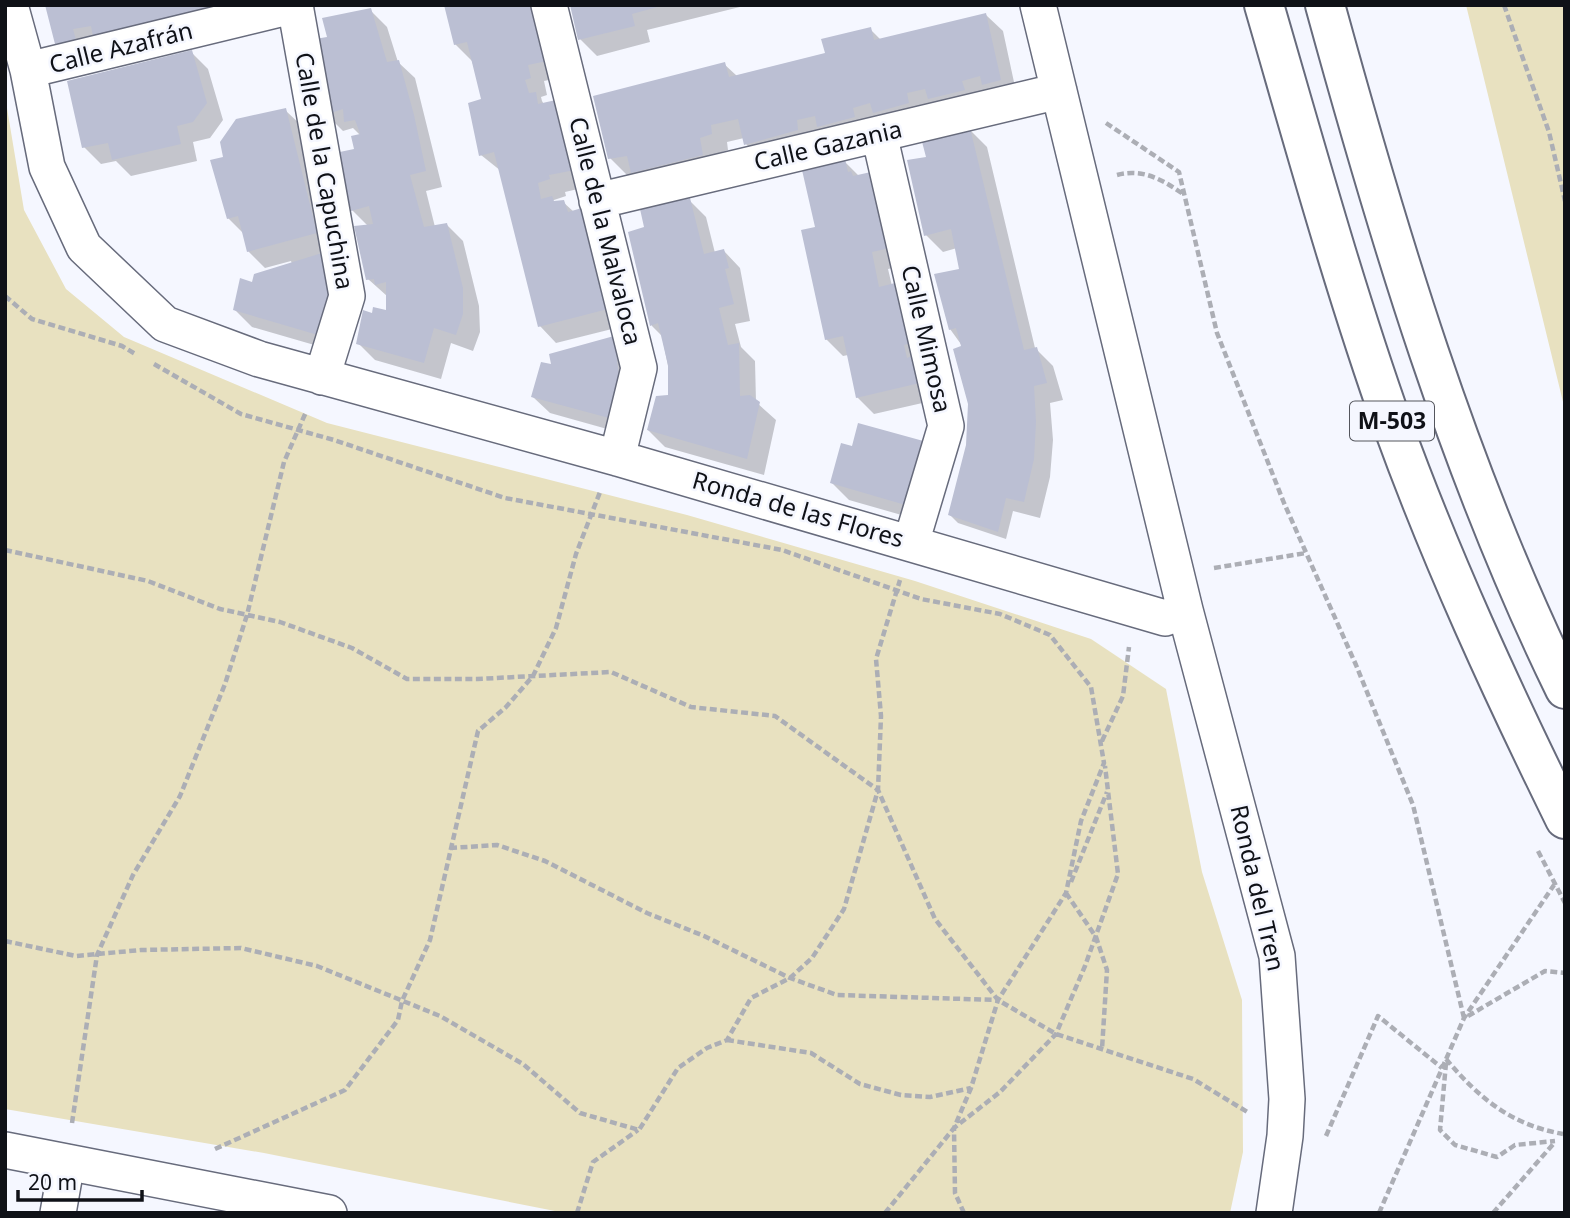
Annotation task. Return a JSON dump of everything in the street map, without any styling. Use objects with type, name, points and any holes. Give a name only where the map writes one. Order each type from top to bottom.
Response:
[{"type":"highway","name":"M-503","points":[[1264,5],[1316,183],[1393,425],[1489,665],[1565,819]]},
{"type":"highway","name":"M-503","points":[[1325,5],[1370,168],[1446,405],[1543,645],[1565,689]]},
{"type":"street","name":"Ronda de las Flores","points":[[9,5],[28,70],[47,167],[85,247],[165,324],[259,359],[617,458],[1165,618],[1185,610]]},
{"type":"street","name":"Calle Azafrán","points":[[28,70],[295,5]]},
{"type":"street","name":"Calle de la Capuchina","points":[[295,5],[347,296],[322,377]]},
{"type":"street","name":"Calle de la Malvaloca","points":[[549,5],[639,368],[617,458]]},
{"type":"street","points":[[1038,5],[1185,610]]},
{"type":"street","name":"Calle Gazania","points":[[597,201],[1059,92]]},
{"type":"street","name":"Calle Mimosa","points":[[879,134],[946,426],[911,543]]},
{"type":"street","name":"Ronda del Tren","points":[[1185,610],[1277,956],[1287,1099],[1285,1136],[1274,1213]]},
{"type":"street","points":[[5,1150],[329,1213]]},
{"type":"street","points":[[58,1213],[68,1162]]},
{"type":"path","points":[[1504,5],[1549,132],[1565,201]]},
{"type":"path","points":[[1059,92],[1179,172],[1217,333],[1306,553],[1413,805],[1464,1018]]},
{"type":"path","points":[[1085,196],[1104,179],[1127,173],[1143,173],[1162,180],[1184,194]]},
{"type":"path","points":[[5,296],[32,319],[122,346],[242,414],[298,429],[505,498],[782,550],[921,599],[1000,614],[1050,635],[1091,687],[1102,742],[1118,874],[1096,937],[1056,1034],[1000,1092],[954,1128],[885,1213]]},
{"type":"path","points":[[68,1162],[97,955],[133,875],[180,796],[225,684],[247,615],[273,498],[284,462],[322,377]]},
{"type":"path","points":[[212,1151],[345,1090],[398,1020],[402,1000],[430,940],[478,731],[506,707],[533,676],[556,628],[564,590],[591,513],[617,458]]},
{"type":"path","points":[[727,1040],[751,998],[790,978],[812,958],[844,909],[878,790],[881,716],[876,659],[911,543]]},
{"type":"path","points":[[5,550],[148,581],[220,609],[279,622],[352,648],[407,679],[611,672],[691,706],[775,716],[878,790],[935,919],[998,1000],[1056,1034],[1193,1079],[1285,1136]]},
{"type":"path","points":[[1177,574],[1306,553]]},
{"type":"path","points":[[1102,742],[1124,696],[1133,608]]},
{"type":"path","points":[[1102,1049],[1107,971],[1096,937],[1066,893],[1081,821],[1104,763]]},
{"type":"path","points":[[964,1213],[955,1193],[954,1128],[971,1088],[998,1000],[1066,893],[1108,790]]},
{"type":"path","points":[[450,848],[497,845],[545,861],[648,914],[704,936],[790,978],[837,995],[998,1000]]},
{"type":"path","points":[[1380,1213],[1464,1018],[1555,885]]},
{"type":"path","points":[[5,941],[76,956],[241,948],[317,966],[440,1016],[523,1064],[580,1113],[639,1130]]},
{"type":"path","points":[[1464,1018],[1545,971],[1565,973]]},
{"type":"path","points":[[1330,1127],[1378,1016],[1442,1068]]},
{"type":"path","points":[[577,1213],[593,1162],[639,1130],[678,1068],[708,1048],[727,1040],[811,1053],[860,1084],[901,1095],[930,1097],[971,1088]]},
{"type":"path","points":[[1446,1059],[1473,1090],[1507,1115],[1535,1129],[1564,1133]]},
{"type":"path","points":[[1446,1059],[1440,1130],[1455,1145],[1497,1157],[1515,1146],[1555,1141]]},
{"type":"path","points":[[1493,1213],[1564,1133]]},
{"type":"shaded area","points":[[1466,5],[1565,5],[1565,410]]},
{"type":"shaded area","points":[[5,96],[24,210],[66,289],[124,337],[327,423],[687,515],[915,581],[1091,639],[1166,689],[1202,872],[1242,1000],[1243,1152],[1230,1213],[565,1213],[264,1153],[5,1109]]},
{"type":"building","points":[[45,5],[209,6],[171,19],[93,36],[91,26],[73,29],[76,40],[55,44]]},
{"type":"building","points":[[444,5],[532,5],[547,61],[528,65],[531,78],[525,80],[529,93],[536,92],[538,104],[556,100],[575,170],[549,175],[550,179],[538,183],[541,199],[552,196],[554,201],[564,200],[568,212],[582,208],[608,309],[538,327],[494,152],[479,156],[468,103],[481,99],[467,42],[454,45]]},
{"type":"building","points":[[570,5],[661,6],[632,14],[635,26],[578,40]]},
{"type":"building","points":[[371,8],[387,62],[399,60],[414,115],[426,171],[410,175],[424,227],[447,223],[463,288],[463,314],[456,335],[434,328],[424,363],[356,344],[363,310],[372,313],[373,307],[386,310],[386,282],[375,285],[374,279],[366,280],[354,226],[373,224],[369,206],[351,211],[335,153],[354,149],[351,136],[360,134],[355,120],[344,122],[343,109],[325,115],[309,40],[327,37],[322,18]]},
{"type":"building","points":[[986,13],[1001,80],[982,85],[980,76],[962,81],[965,90],[928,99],[925,89],[907,93],[909,103],[873,113],[870,103],[853,108],[855,117],[817,127],[815,116],[797,120],[798,130],[744,145],[738,119],[711,125],[712,134],[700,138],[703,155],[631,173],[627,156],[608,159],[593,96],[725,62],[729,77],[825,53],[821,39],[871,27],[874,40]]},
{"type":"building","points":[[192,50],[207,103],[193,122],[177,126],[181,144],[112,160],[108,143],[82,148],[67,81]]},
{"type":"building","points":[[286,108],[317,233],[247,252],[238,216],[227,219],[210,160],[223,157],[220,142],[236,119]]},
{"type":"building","points":[[970,128],[1024,350],[1037,347],[1047,383],[1034,386],[1034,459],[1024,502],[1006,498],[998,532],[948,515],[966,445],[968,404],[953,349],[961,346],[956,328],[949,330],[934,274],[959,269],[951,229],[924,236],[907,160],[926,157],[921,138]]},
{"type":"building","points":[[845,159],[848,172],[851,171],[853,176],[871,172],[890,248],[872,252],[879,287],[899,282],[914,342],[904,345],[907,358],[917,354],[924,382],[856,398],[843,336],[825,340],[801,230],[815,227],[802,170]]},
{"type":"building","points":[[690,198],[704,254],[724,249],[729,268],[725,269],[734,304],[719,308],[728,345],[739,343],[740,396],[750,395],[760,402],[747,459],[647,430],[656,396],[668,395],[668,365],[658,323],[650,326],[628,232],[644,227],[640,209]]},
{"type":"building","points":[[322,253],[330,295],[318,335],[233,310],[240,278],[252,282],[254,274]]},
{"type":"building","points":[[614,336],[620,384],[609,418],[531,397],[541,362],[551,364],[549,354]]},
{"type":"building","points":[[858,423],[927,442],[909,506],[830,483],[841,443],[852,446]]}]
